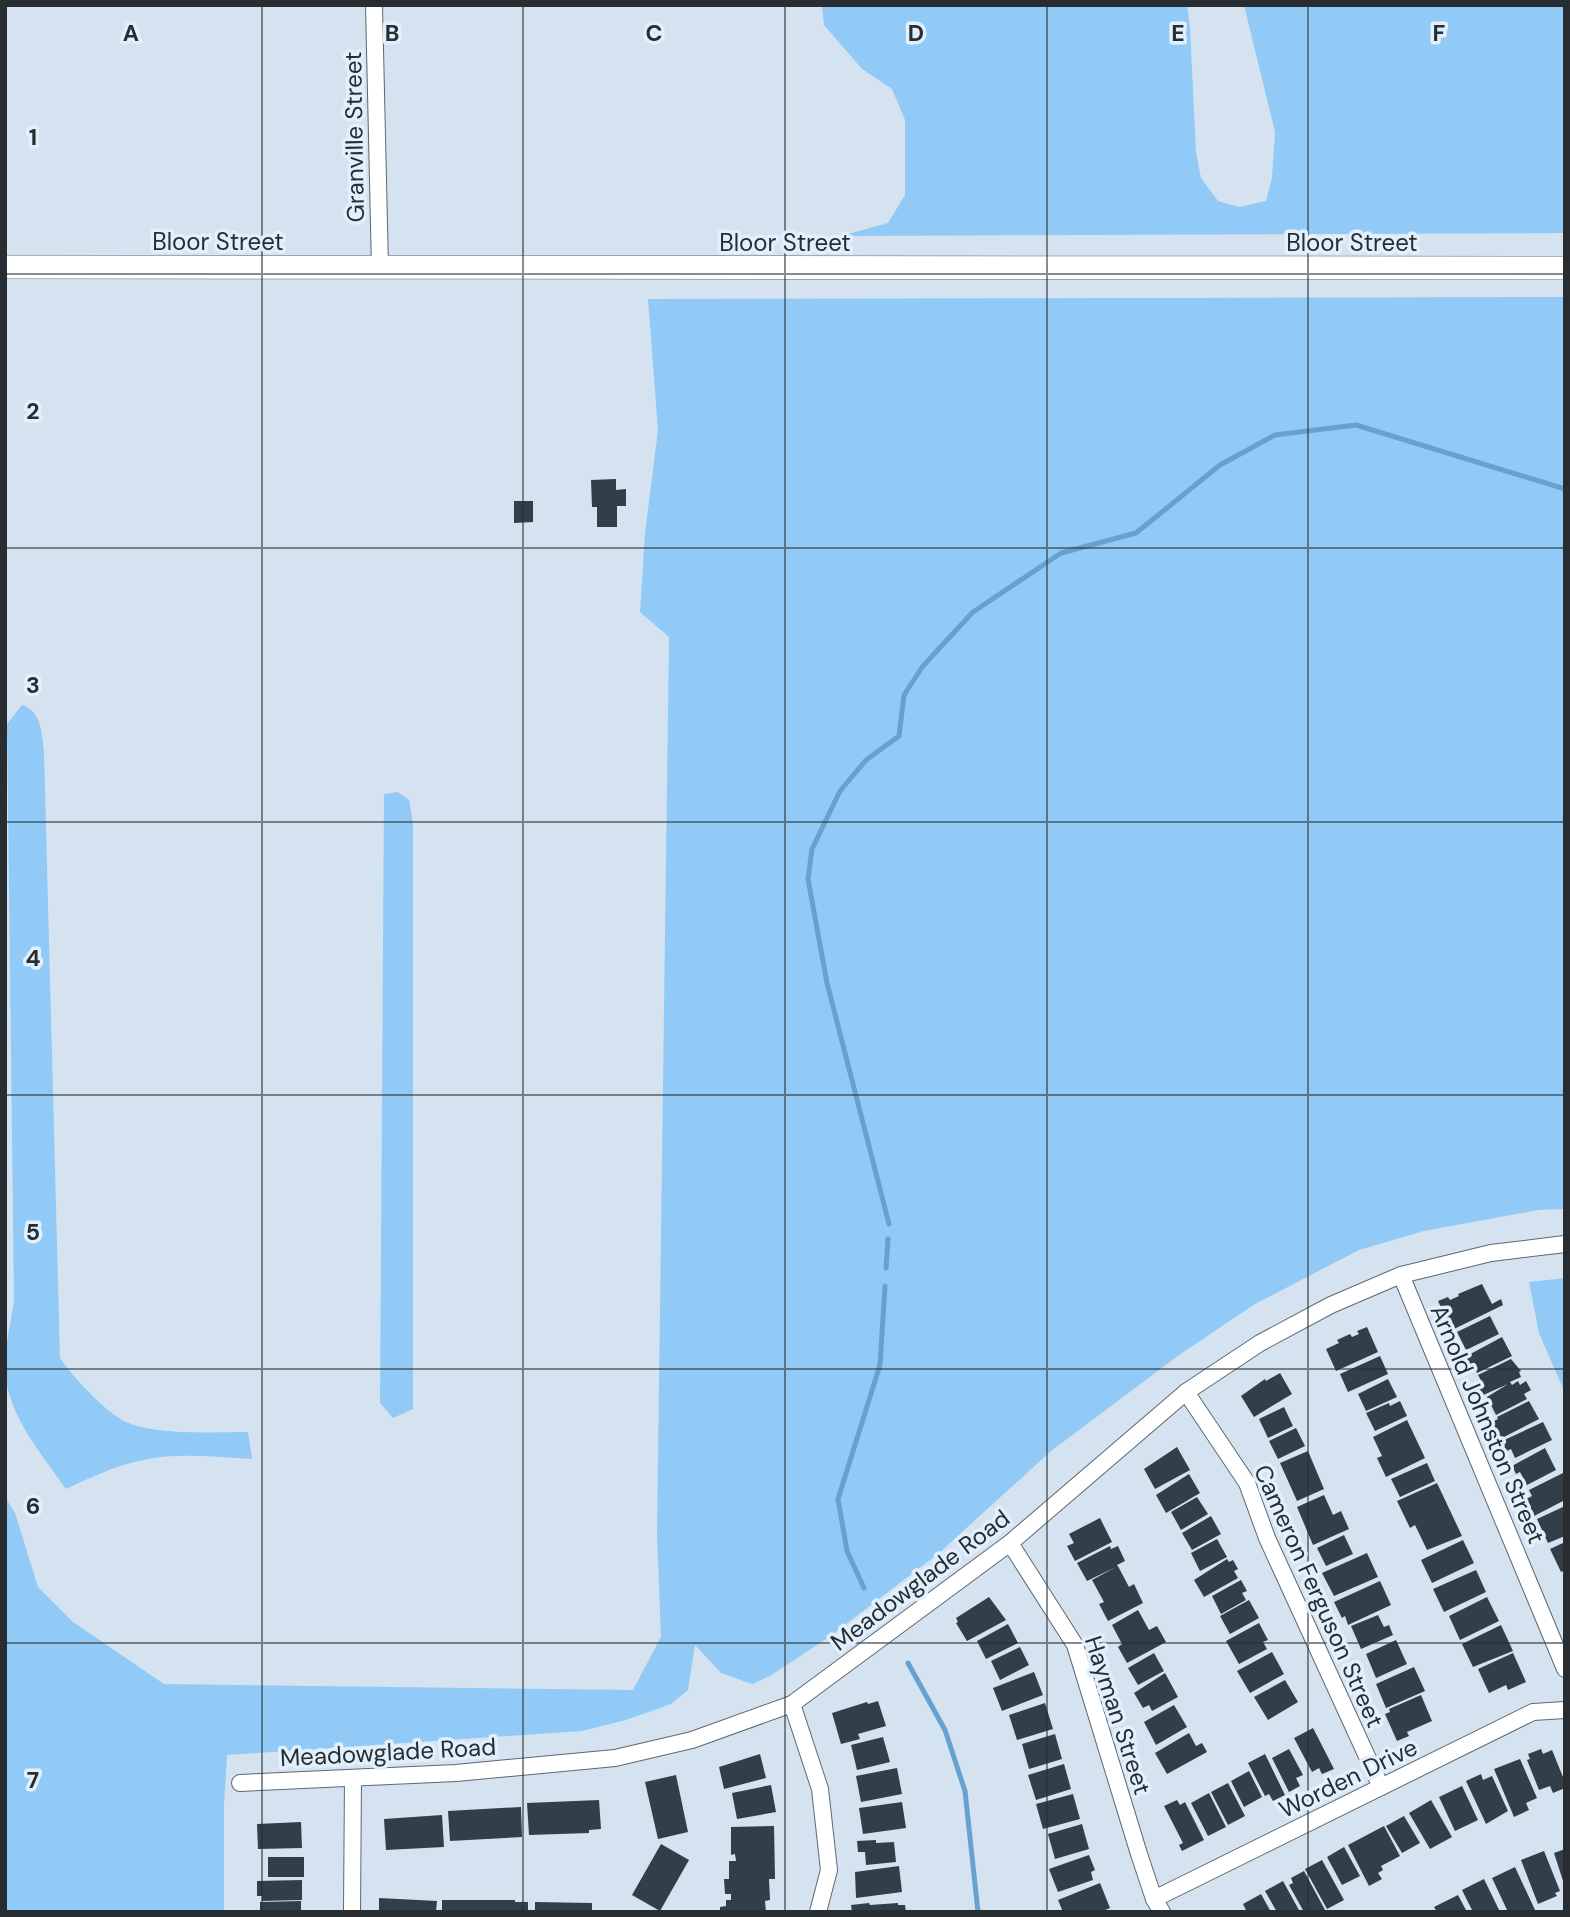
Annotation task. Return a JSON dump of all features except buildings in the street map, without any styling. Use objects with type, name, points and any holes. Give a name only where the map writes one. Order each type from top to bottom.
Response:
[{"type":"main road","name":"Bloor Street","points":[[5,267],[1565,268]]},
{"type":"street","name":"Granville Street","points":[[374,5],[380,268]]},
{"type":"street","name":"Meadowglade Road","points":[[240,1783],[456,1773],[615,1758],[692,1740],[792,1704],[1010,1543],[1186,1392],[1260,1343],[1331,1306],[1401,1275],[1491,1253],[1565,1244]]},
{"type":"street","name":"Arnold Johnston Street","points":[[1401,1275],[1565,1669]]},
{"type":"street","name":"Cameron Ferguson Street","points":[[1186,1392],[1247,1483],[1267,1538],[1381,1787]]},
{"type":"street","name":"Hayman Street","points":[[1010,1543],[1075,1645],[1158,1906]]},
{"type":"street","points":[[792,1704],[820,1789],[829,1870],[818,1912]]},
{"type":"street","name":"Worden Drive","points":[[1158,1906],[1381,1787],[1533,1712],[1565,1710]]},
{"type":"street","points":[[352,1912],[353,1778]]},
{"type":"shaded area","points":[[822,5],[1187,5],[1196,152],[1201,178],[1218,201],[1239,207],[1266,201],[1272,178],[1275,132],[1244,5],[1565,5],[1565,233],[841,236],[888,223],[905,195],[905,120],[892,89],[862,69],[824,25]]},
{"type":"shaded area","points":[[1565,297],[1565,1209],[1539,1210],[1424,1231],[1359,1250],[1255,1304],[1179,1355],[1051,1451],[938,1554],[829,1637],[770,1676],[752,1684],[721,1673],[695,1645],[688,1690],[671,1704],[626,1720],[582,1731],[227,1755],[224,1912],[5,1912],[5,1497],[15,1513],[38,1587],[73,1622],[164,1684],[633,1690],[661,1637],[657,1534],[669,637],[640,612],[645,533],[658,430],[648,299]]},
{"type":"shaded area","points":[[22,705],[34,712],[37,718],[44,752],[60,1358],[106,1409],[122,1420],[165,1431],[248,1432],[252,1459],[195,1456],[152,1458],[129,1463],[66,1489],[27,1433],[7,1388],[5,1363],[14,1301],[7,724]]},
{"type":"shaded area","points":[[398,792],[409,800],[413,824],[413,1409],[393,1418],[380,1403],[384,794]]},
{"type":"shaded area","points":[[1565,1278],[1565,1393],[1539,1333],[1529,1282]]},
{"type":"waterway","points":[[889,1224],[827,983],[808,879],[812,849],[840,791],[866,760],[899,736],[904,695],[923,666],[973,612],[1061,553],[1136,533],[1220,465],[1275,435],[1356,425],[1565,489]]},
{"type":"waterway","points":[[886,1268],[888,1239]]},
{"type":"waterway","points":[[864,1588],[847,1551],[838,1499],[880,1365],[885,1286]]},
{"type":"waterway","points":[[908,1663],[945,1730],[965,1791],[978,1912]]}]
